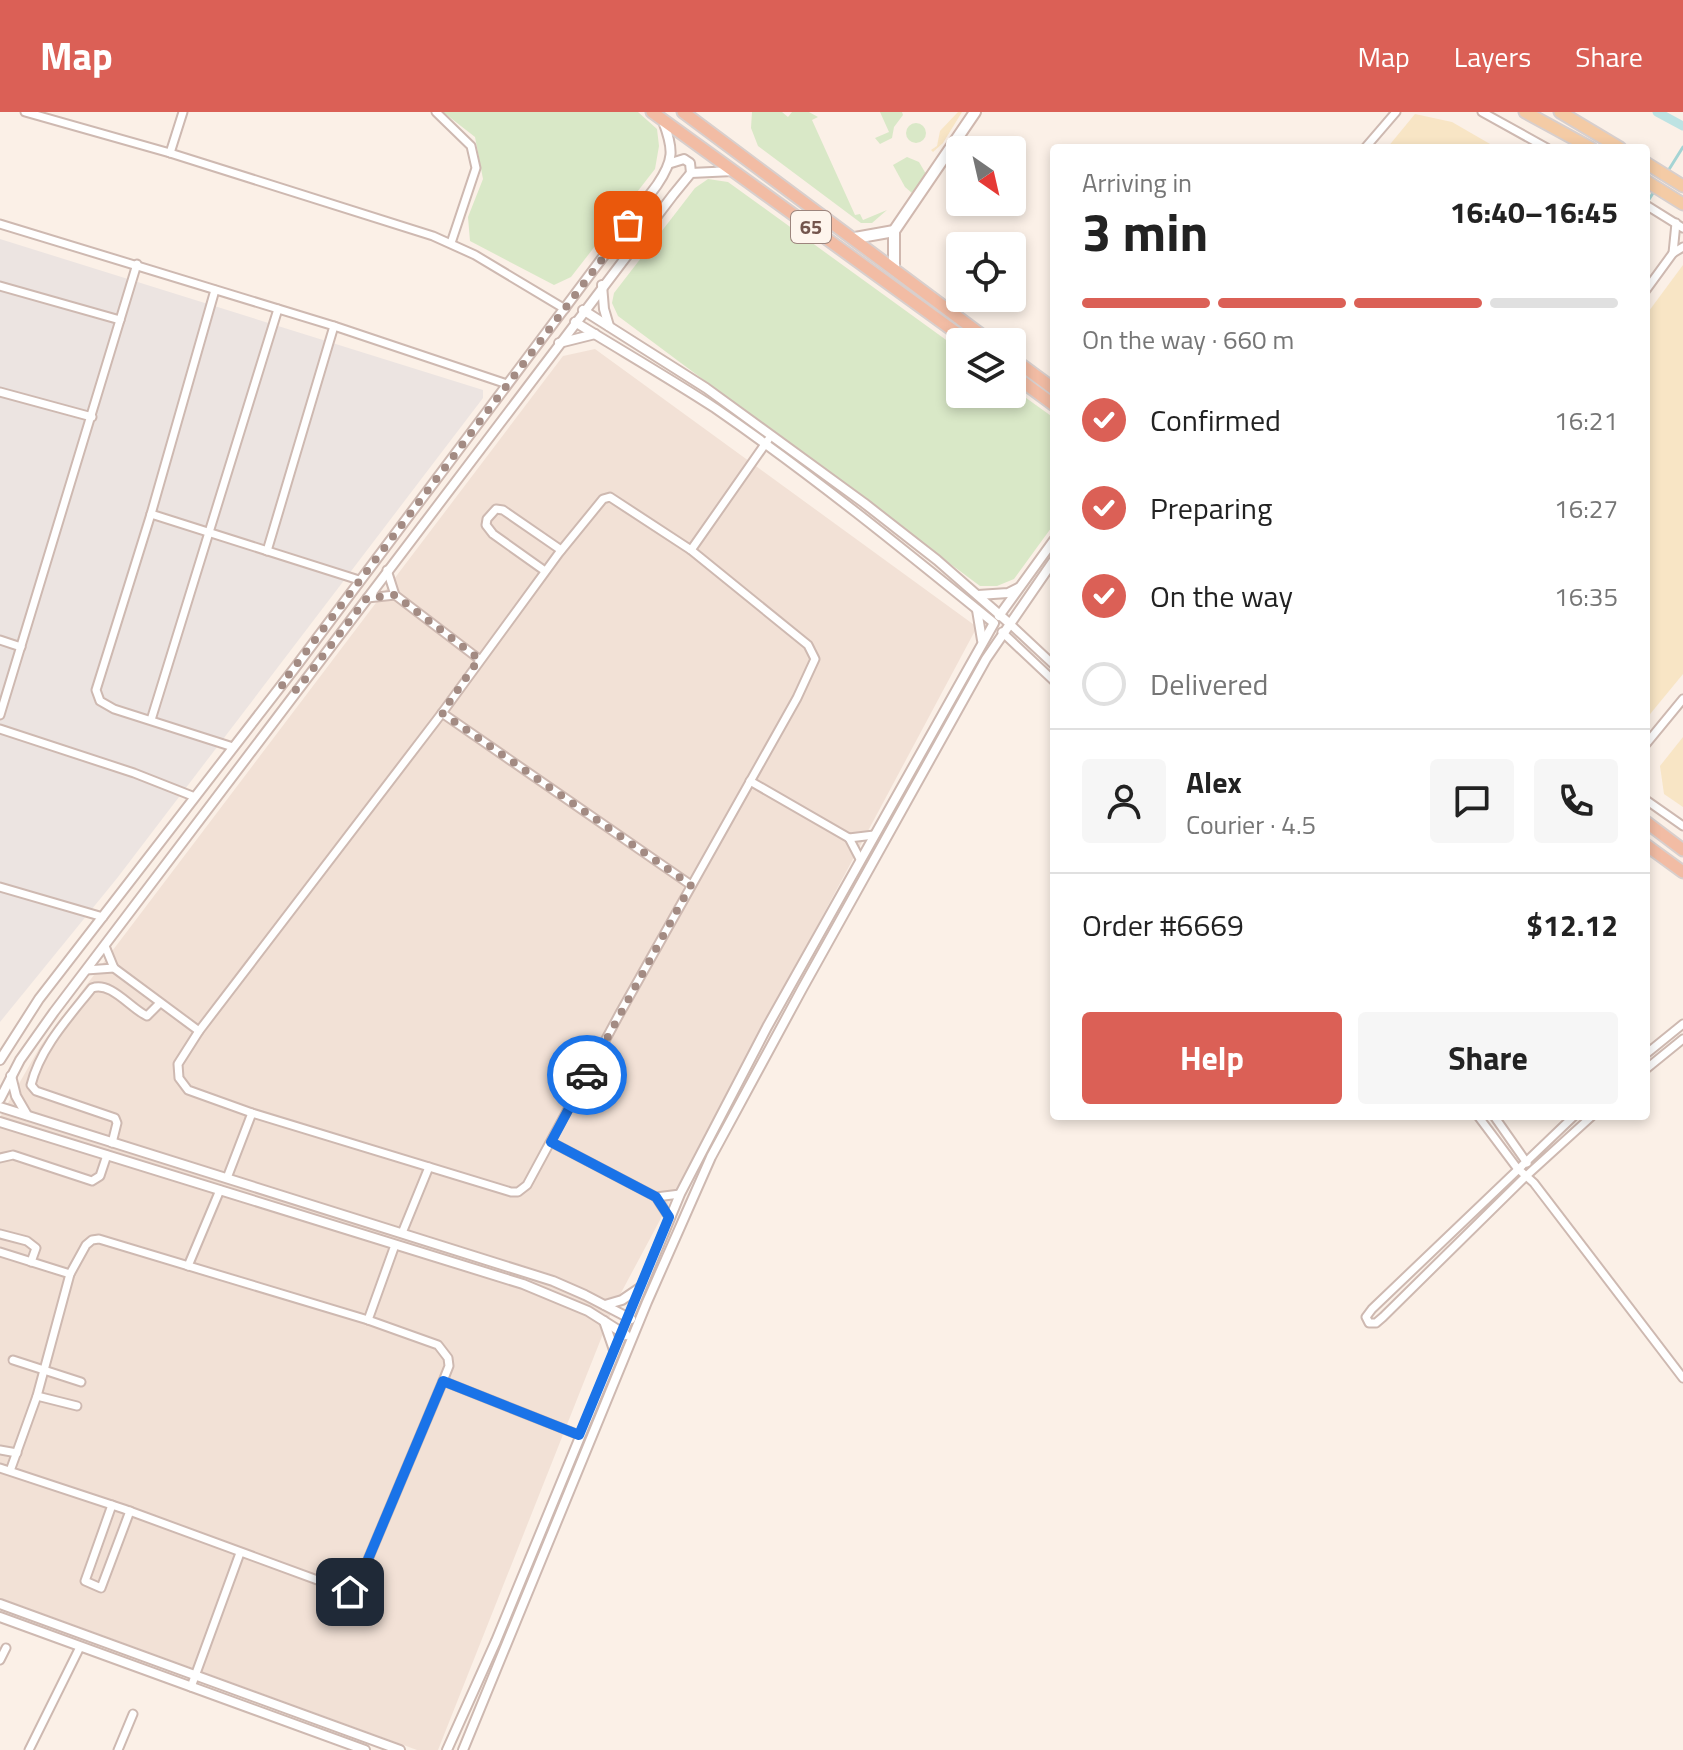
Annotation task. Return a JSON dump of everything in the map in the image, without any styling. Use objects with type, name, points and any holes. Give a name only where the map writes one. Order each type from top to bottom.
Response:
[{"type":"highway","name":"65","points":[[652,112],[950,328]]},
{"type":"highway","name":"65","points":[[683,112],[972,328]]},
{"type":"highway","points":[[695,144],[706,129]]},
{"type":"highway","points":[[1026,368],[1050,386]]},
{"type":"highway","points":[[1026,384],[1050,402]]},
{"type":"highway","points":[[1650,825],[1683,850]]},
{"type":"highway","points":[[1650,848],[1683,872]]},
{"type":"main road","points":[[894,269],[894,231],[975,112]]},
{"type":"main road","points":[[1525,112],[1584,144]]},
{"type":"main road","points":[[1560,112],[1613,144]]},
{"type":"main road","points":[[1650,165],[1683,186]]},
{"type":"main road","points":[[1650,183],[1683,204]]},
{"type":"main road","points":[[855,238],[894,231]]},
{"type":"street","points":[[25,112],[170,153],[451,243],[565,309]]},
{"type":"street","points":[[170,153],[183,112]]},
{"type":"street","points":[[436,112],[471,146],[476,168],[451,243]]},
{"type":"street","points":[[1368,144],[1396,112]]},
{"type":"street","points":[[1482,112],[1540,144]]},
{"type":"street","points":[[0,1060],[39,999],[615,244],[671,163],[671,142],[663,120]]},
{"type":"street","points":[[0,1099],[34,1039],[583,310],[691,173],[690,163],[684,159],[671,163]]},
{"type":"street","points":[[691,173],[733,171]]},
{"type":"street","points":[[1650,207],[1679,225],[1673,253]]},
{"type":"street","points":[[0,224],[334,326],[507,384]]},
{"type":"street","points":[[1650,285],[1673,253],[1683,247]]},
{"type":"street","points":[[0,715],[137,264]]},
{"type":"street","points":[[602,285],[609,327]]},
{"type":"street","points":[[0,286],[120,320]]},
{"type":"street","points":[[215,290],[151,514],[96,690],[105,705],[233,747]]},
{"type":"street","points":[[151,720],[278,309]]},
{"type":"street","points":[[583,310],[706,388],[899,529],[1000,614],[1050,661]]},
{"type":"street","points":[[575,322],[692,394],[896,542],[994,623],[1050,677]]},
{"type":"street","points":[[267,551],[334,326]]},
{"type":"street","points":[[558,343],[595,334]]},
{"type":"street","points":[[0,392],[92,417]]},
{"type":"street","points":[[691,550],[772,435]]},
{"type":"street","points":[[610,497],[691,550],[808,645],[815,659],[797,698],[527,1185],[518,1192],[511,1192],[252,1113],[188,1090],[179,1078],[178,1064],[199,1031],[442,713],[545,571],[603,499],[610,497]]},
{"type":"street","points":[[545,571],[493,534],[486,525],[492,512],[500,509],[561,550]]},
{"type":"street","points":[[151,514],[359,580]]},
{"type":"street","points":[[447,1750],[496,1641],[680,1194],[767,1027],[982,641],[1050,545]]},
{"type":"street","points":[[463,1750],[638,1323],[711,1157],[1002,632],[1050,566]]},
{"type":"street","points":[[387,570],[395,595],[479,659]]},
{"type":"street","points":[[978,595],[1008,593],[1019,588]]},
{"type":"street","points":[[367,598],[395,595]]},
{"type":"street","points":[[977,609],[982,641]]},
{"type":"street","points":[[0,640],[21,647]]},
{"type":"street","points":[[281,685],[297,690]]},
{"type":"street","points":[[1650,739],[1683,699]]},
{"type":"street","points":[[442,713],[691,885]]},
{"type":"street","points":[[0,729],[134,773],[195,797]]},
{"type":"street","points":[[750,781],[849,838],[860,859]]},
{"type":"street","points":[[1650,803],[1683,826]]},
{"type":"street","points":[[849,838],[874,835]]},
{"type":"street","points":[[0,887],[103,917]]},
{"type":"street","points":[[105,946],[114,968],[199,1031]]},
{"type":"street","points":[[86,970],[114,968]]},
{"type":"street","points":[[112,1143],[117,1123],[115,1118],[36,1091],[31,1085],[34,1074],[53,1038],[97,985],[107,987],[147,1016],[160,1003]]},
{"type":"street","points":[[1650,1051],[1683,1024]]},
{"type":"street","points":[[1650,1066],[1683,1039]]},
{"type":"street","points":[[11,1076],[16,1096],[27,1116]]},
{"type":"street","points":[[0,1107],[553,1281],[638,1323]]},
{"type":"street","points":[[227,1178],[252,1113]]},
{"type":"street","points":[[1481,1120],[1517,1168],[1534,1183],[1683,1378]]},
{"type":"street","points":[[1497,1120],[1526,1160],[1534,1183]]},
{"type":"street","points":[[1570,1120],[1372,1309],[1366,1317],[1369,1323],[1376,1323],[1383,1317],[1588,1120]]},
{"type":"street","points":[[0,1122],[523,1284],[575,1305],[632,1339]]},
{"type":"street","points":[[0,1131],[14,1125]]},
{"type":"street","points":[[551,1142],[656,1197],[669,1217]]},
{"type":"street","points":[[0,1158],[13,1155],[92,1181],[100,1176],[107,1155]]},
{"type":"street","points":[[402,1233],[429,1167]]},
{"type":"street","points":[[188,1266],[220,1190]]},
{"type":"street","points":[[656,1197],[680,1194]]},
{"type":"street","points":[[0,1234],[27,1241],[36,1248],[31,1262]]},
{"type":"street","points":[[0,1468],[130,1511],[350,1592],[354,1591],[449,1366],[444,1350],[438,1345],[368,1320],[99,1239],[92,1240],[70,1274],[37,1396],[10,1471]]},
{"type":"street","points":[[368,1320],[395,1245]]},
{"type":"street","points":[[0,1252],[70,1274]]},
{"type":"street","points":[[605,1305],[622,1300],[641,1287]]},
{"type":"street","points":[[603,1321],[615,1351]]},
{"type":"street","points":[[13,1360],[81,1382]]},
{"type":"street","points":[[443,1381],[579,1435]]},
{"type":"street","points":[[37,1396],[77,1406]]},
{"type":"street","points":[[0,1450],[17,1453]]},
{"type":"street","points":[[112,1505],[85,1581],[101,1588],[130,1511]]},
{"type":"street","points":[[191,1687],[240,1553]]},
{"type":"street","points":[[0,1604],[400,1750]]},
{"type":"street","points":[[0,1617],[365,1750]]},
{"type":"street","points":[[29,1750],[80,1647]]},
{"type":"street","points":[[0,1660],[6,1648]]},
{"type":"street","points":[[118,1750],[133,1714]]},
{"type":"shaded area","points":[[0,239],[483,390],[483,398],[118,877],[0,1022]]},
{"type":"shaded area","points":[[595,349],[977,627],[614,1306],[438,1750],[417,1750],[0,1598],[0,1117],[41,1045],[563,356]]},
{"type":"green space","points":[[443,112],[638,112],[657,129],[659,146],[655,169],[571,277],[554,285],[470,241],[468,217],[483,179],[475,137]]},
{"type":"green space","points":[[752,112],[782,112],[788,117],[792,112],[809,112],[818,117],[812,120],[855,215],[860,214],[863,220],[887,210],[872,223],[861,223],[758,146],[751,128]]},
{"type":"green space","points":[[880,112],[902,112],[903,115],[894,127],[892,138],[880,144],[875,138],[889,132]]},
{"type":"green space","points":[[916,123],[923,126],[926,133],[923,140],[916,143],[909,140],[906,133],[909,126]]},
{"type":"green space","points":[[907,157],[919,162],[926,174],[912,193],[905,187],[893,165]]},
{"type":"green space","points":[[708,179],[728,182],[946,340],[946,408],[1026,408],[1026,398],[1050,415],[1050,530],[1014,579],[997,586],[980,586],[618,316],[612,303],[614,293],[695,188]]},
{"type":"sand","points":[[958,112],[962,112],[943,143],[933,152],[931,150],[937,146],[940,131]]},
{"type":"sand","points":[[1415,114],[1452,122],[1490,144],[1390,144]]},
{"type":"sand","points":[[1683,265],[1683,674],[1650,714],[1650,310]]},
{"type":"sand","points":[[1683,737],[1683,807],[1664,794],[1660,766]]},
{"type":"waterway","points":[[1657,112],[1683,126]]},
{"type":"waterway","points":[[1668,171],[1683,147]]},
{"type":"waterway","points":[[1650,198],[1655,190]]},
{"type":"way so far","points":[[587,1075],[691,885],[442,713],[479,659],[395,595],[367,598],[297,690],[281,685],[628,225]]},
{"type":"route","points":[[350,1592],[356,1588],[443,1381],[579,1435],[669,1217],[656,1197],[551,1142],[587,1075]]}]
